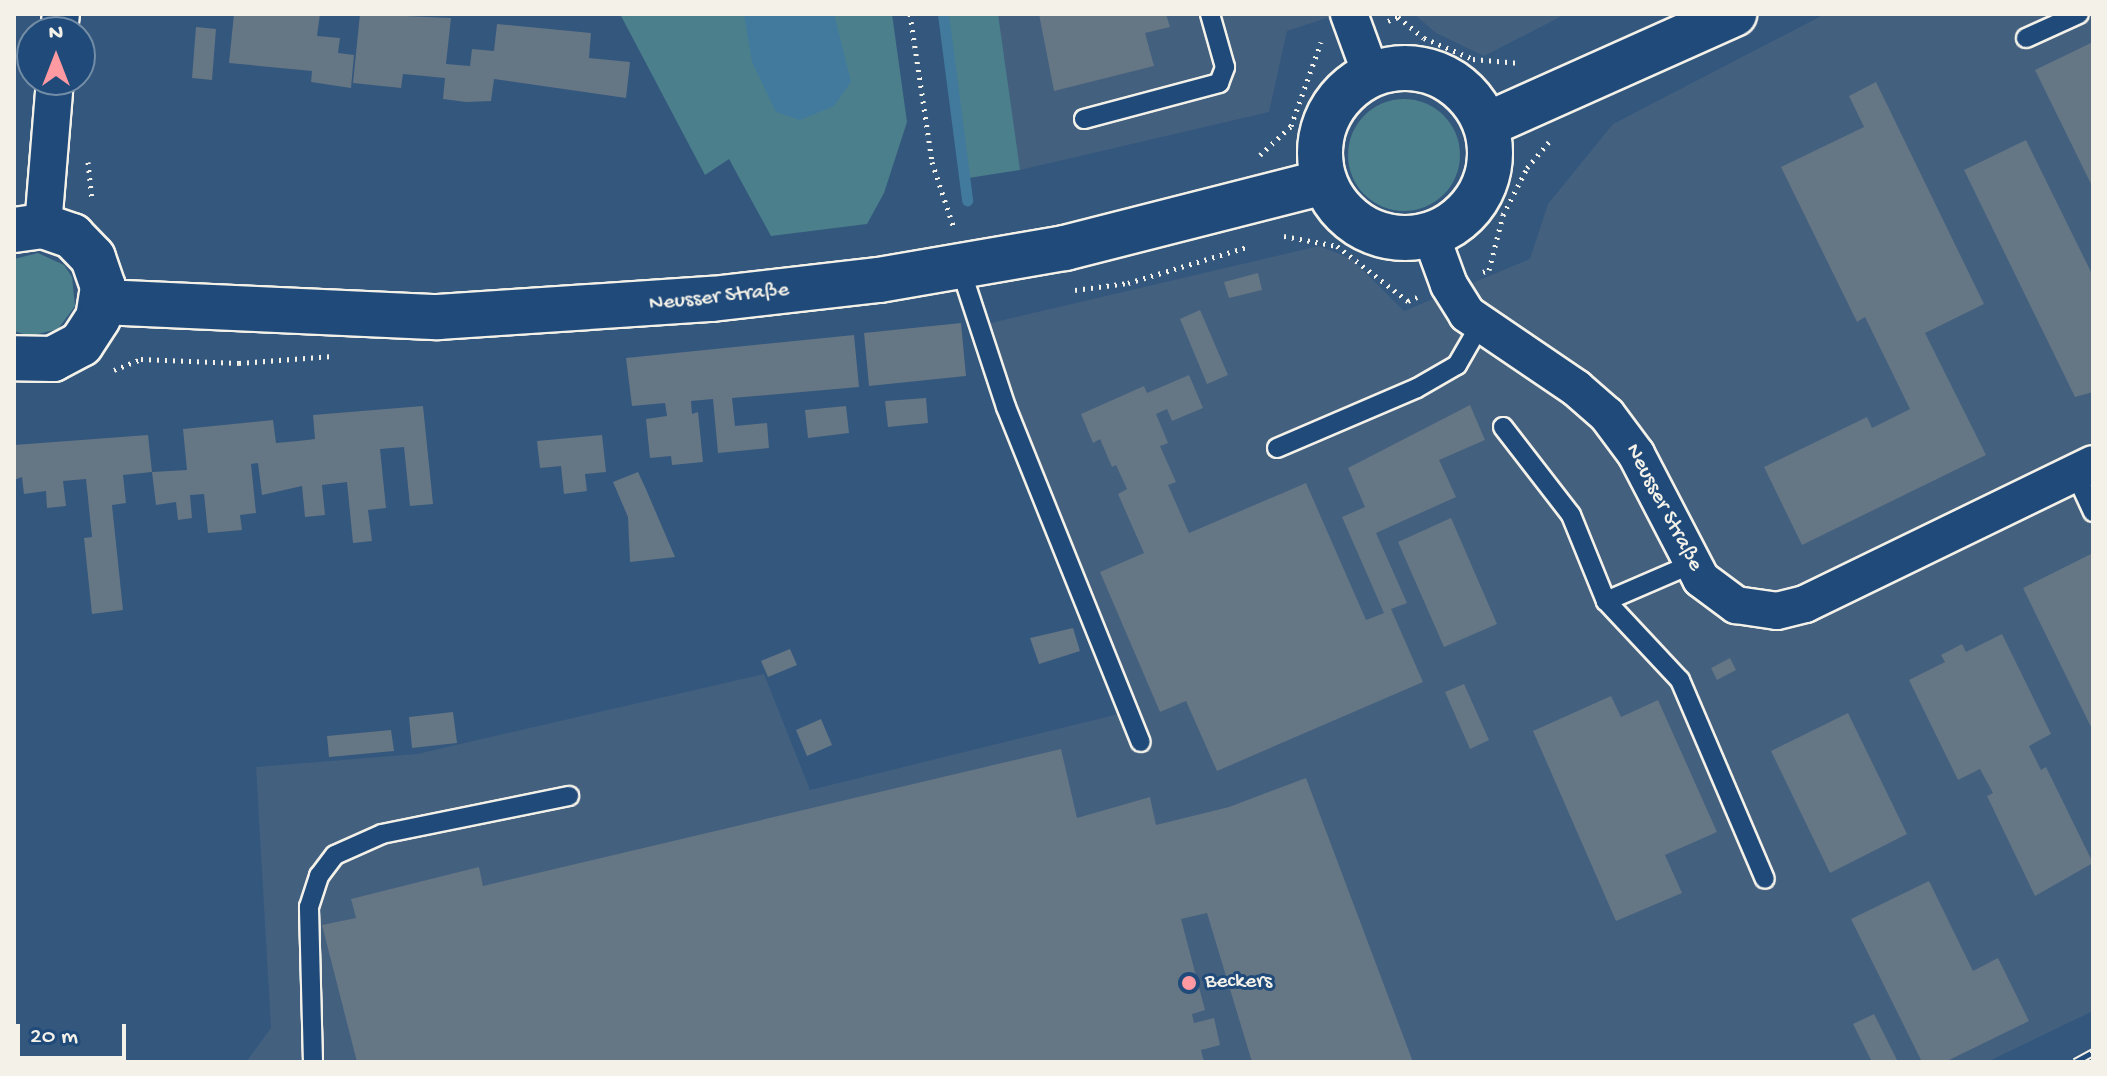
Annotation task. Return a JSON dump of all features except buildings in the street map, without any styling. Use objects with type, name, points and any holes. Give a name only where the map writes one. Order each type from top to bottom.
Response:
[{"type":"main road","points":[[1486,125],[1734,14]]},
{"type":"main road","points":[[1418,68],[1441,75],[1477,105],[1486,125],[1491,152],[1482,190],[1468,212],[1430,233],[1386,236],[1363,227],[1343,211],[1324,182],[1321,137],[1331,111],[1348,89],[1371,74],[1418,68]]},
{"type":"main road","name":"Neusser Straße","points":[[102,302],[438,317],[697,300],[956,241],[1167,225],[1324,182]]},
{"type":"main road","points":[[14,358],[38,362],[68,353],[91,332],[102,302],[93,258],[72,236],[28,228]]},
{"type":"street","points":[[1353,23],[1371,74]]},
{"type":"street","points":[[28,228],[52,96]]},
{"type":"street","name":"Neusser Straße","points":[[1430,233],[1454,294],[1480,325],[1576,388],[1618,427],[1692,564],[1725,600],[1764,611],[1791,609],[2084,469]]},
{"type":"lane","points":[[1084,119],[1219,83],[1225,67],[1210,14]]},
{"type":"lane","points":[[2026,38],[2079,14]]},
{"type":"lane","points":[[956,241],[1006,407],[1141,742]]},
{"type":"lane","points":[[1277,448],[1417,388],[1457,365],[1480,325]]},
{"type":"lane","points":[[1503,427],[1571,515],[1606,601],[1680,680],[1765,879]]},
{"type":"lane","points":[[2084,469],[2093,512]]},
{"type":"lane","points":[[1606,601],[1692,564]]},
{"type":"lane","points":[[313,1062],[309,907],[319,876],[335,855],[382,834],[569,796]]},
{"type":"path","points":[[910,14],[932,162],[956,241]]},
{"type":"path","points":[[1252,158],[1274,146],[1291,126],[1308,89],[1318,43],[1353,23],[1398,17],[1424,38],[1473,59],[1507,65],[1533,58]]},
{"type":"path","points":[[88,162],[94,205]]},
{"type":"shaded area","points":[[744,14],[834,14],[851,82],[834,106],[800,120],[776,112],[752,62]]},
{"type":"shaded area","points":[[993,14],[1339,14],[1287,31],[1269,112],[1020,170]]},
{"type":"shaded area","points":[[1414,14],[1566,14],[1484,56],[1436,33]]},
{"type":"shaded area","points":[[1825,14],[2093,14],[2093,1011],[1987,1062],[246,1062],[271,1028],[256,767],[417,754],[764,674],[810,790],[1135,710],[982,325],[1319,246],[1352,259],[1404,311],[1530,259],[1548,204],[1613,124]]},
{"type":"green space","points":[[620,14],[892,14],[907,122],[884,193],[867,224],[771,236],[729,159],[705,175]]},
{"type":"green space","points":[[942,14],[998,14],[1020,170],[962,179]]},
{"type":"green space","points":[[1404,99],[1425,103],[1444,115],[1456,134],[1460,155],[1456,176],[1444,195],[1425,207],[1404,211],[1383,207],[1364,195],[1352,176],[1348,155],[1352,134],[1364,115],[1383,103]]},
{"type":"green space","points":[[38,253],[64,265],[72,277],[75,306],[58,329],[30,336],[14,331],[14,259]]},
{"type":"waterway","points":[[943,14],[967,200]]},
{"type":"railway","points":[[2075,1062],[2093,1052]]},
{"type":"place","name":"Beckers","points":[[1189,983]]}]
